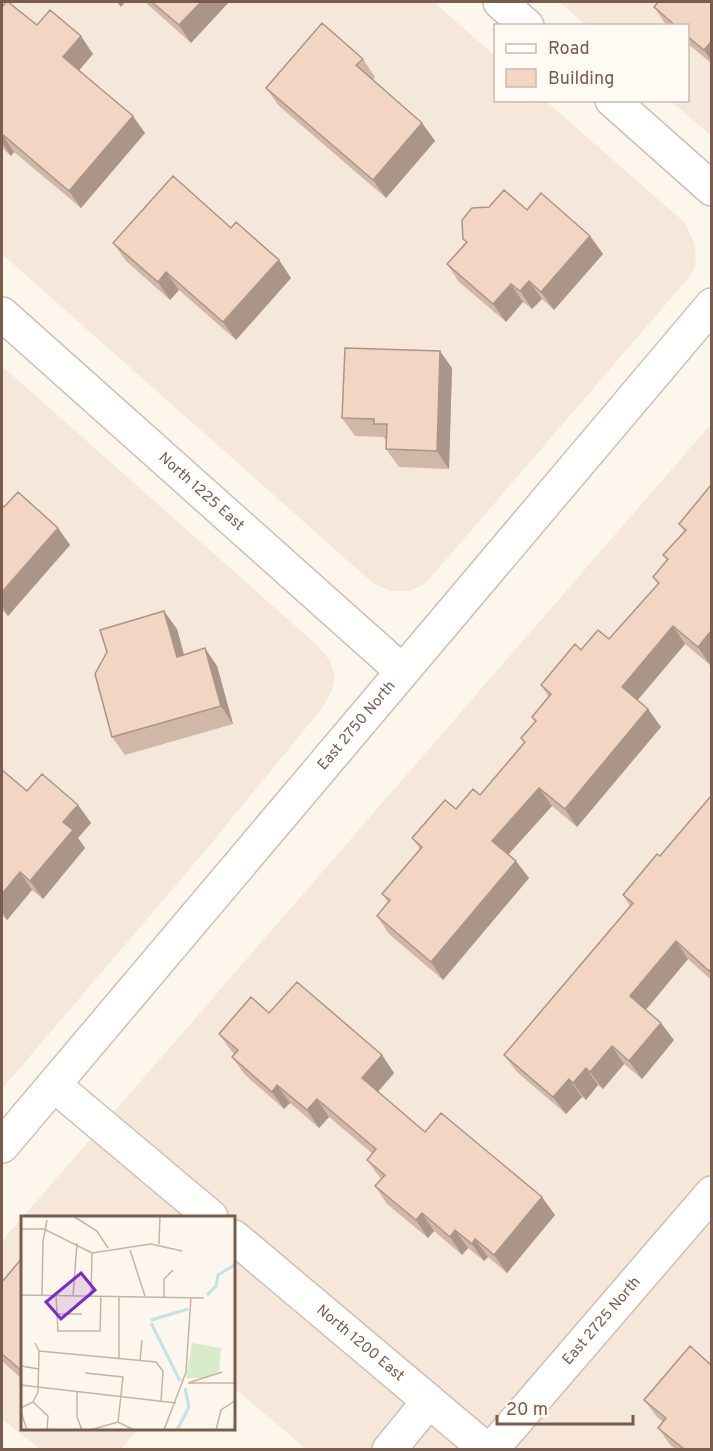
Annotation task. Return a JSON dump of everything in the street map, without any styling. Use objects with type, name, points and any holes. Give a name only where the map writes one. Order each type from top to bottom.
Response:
[{"type":"street","points":[[500,2],[525,24]]},
{"type":"street","points":[[614,102],[711,189]]},
{"type":"street","name":"East 2750 North","points":[[2,1146],[711,305]]},
{"type":"street","name":"North 1225 East","points":[[2,314],[402,671]]},
{"type":"street","points":[[54,1085],[210,1216]]},
{"type":"street","name":"East 2725 North","points":[[489,1449],[711,1193]]},
{"type":"street","name":"North 1200 East","points":[[236,1239],[489,1449]]},
{"type":"street","points":[[389,1449],[429,1401]]},
{"type":"shaded area","points":[[2,2],[434,2],[494,55],[494,102],[547,102],[685,223],[694,243],[696,258],[694,269],[685,282],[425,584],[409,591],[391,591],[374,584],[2,254]]},
{"type":"shaded area","points":[[559,2],[711,2],[711,136],[672,102],[689,102],[689,24],[585,24]]},
{"type":"shaded area","points":[[2,366],[318,646],[330,661],[335,677],[332,690],[324,706],[200,857],[2,1089]]},
{"type":"shaded area","points":[[711,424],[711,1449],[306,1449],[236,1390],[236,1216],[24,1216]]},
{"type":"shaded area","points":[[21,1219],[21,1430],[138,1430],[121,1449],[40,1449],[2,1419],[2,1241]]},
{"type":"building","points":[[6,2],[37,25],[50,10],[81,36],[63,57],[133,116],[69,191],[2,134],[2,7]]},
{"type":"building","points":[[152,2],[201,2],[179,25]]},
{"type":"building","points":[[658,2],[711,2],[711,42],[704,50],[689,38],[689,24],[674,24],[654,7]]},
{"type":"building","points":[[322,23],[363,59],[356,65],[422,123],[373,180],[266,88]]},
{"type":"building","points":[[173,176],[231,228],[236,222],[279,260],[223,322],[166,272],[158,282],[113,243]]},
{"type":"building","points":[[504,190],[527,210],[541,193],[590,236],[541,292],[529,281],[520,291],[511,284],[493,304],[447,264],[467,242],[463,239],[462,220],[472,208],[489,207]]},
{"type":"building","points":[[345,348],[440,351],[437,451],[386,449],[387,424],[374,424],[374,419],[342,418]]},
{"type":"building","points":[[711,485],[711,631],[698,647],[673,626],[622,687],[648,709],[565,809],[539,788],[492,841],[516,861],[431,962],[377,916],[390,900],[382,894],[422,847],[412,838],[445,800],[456,809],[473,789],[480,795],[525,742],[521,738],[536,721],[532,717],[551,694],[541,685],[575,644],[581,650],[598,630],[609,639],[659,583],[653,577],[668,559],[663,555],[686,530],[679,524]]},
{"type":"building","points":[[18,492],[58,528],[2,592],[2,505],[4,507]]},
{"type":"building","points":[[164,611],[177,657],[205,648],[221,706],[112,737],[95,674],[107,652],[100,630]]},
{"type":"building","points":[[2,770],[27,791],[42,774],[78,805],[63,822],[73,830],[30,881],[20,872],[2,894]]},
{"type":"building","points":[[711,796],[711,969],[709,971],[676,941],[630,996],[661,1023],[629,1061],[612,1046],[590,1072],[586,1068],[573,1083],[569,1079],[553,1097],[504,1055],[633,903],[623,895],[657,854],[660,856]]},
{"type":"building","points":[[297,982],[382,1055],[362,1078],[425,1132],[441,1113],[542,1197],[494,1255],[475,1239],[472,1244],[455,1230],[450,1237],[422,1213],[416,1220],[375,1186],[385,1175],[367,1160],[376,1149],[317,1099],[307,1110],[277,1085],[272,1092],[232,1057],[238,1050],[219,1034],[251,997],[269,1013]]},
{"type":"building","points":[[21,1259],[21,1370],[2,1354],[2,1282]]},
{"type":"building","points":[[690,1346],[710,1364],[711,1362],[711,1449],[684,1449],[658,1428],[666,1418],[644,1400]]}]
